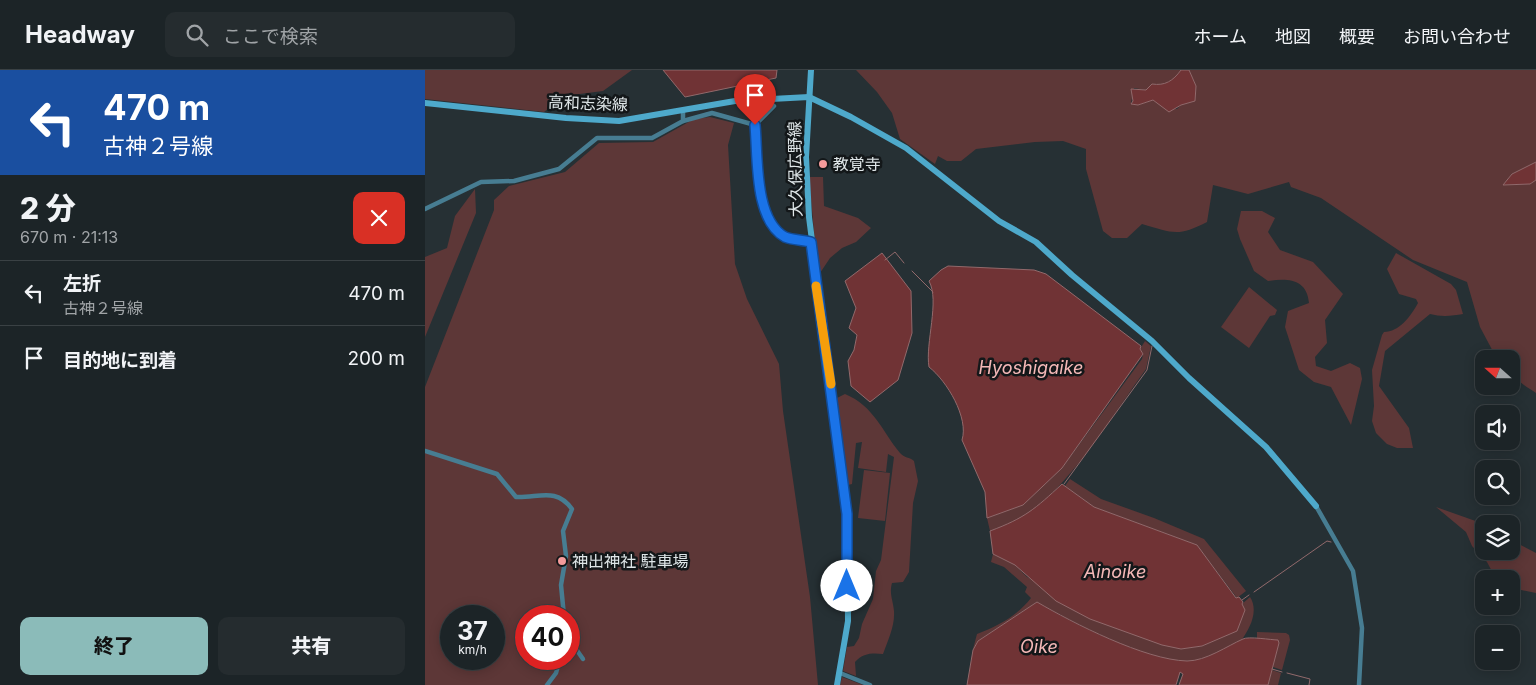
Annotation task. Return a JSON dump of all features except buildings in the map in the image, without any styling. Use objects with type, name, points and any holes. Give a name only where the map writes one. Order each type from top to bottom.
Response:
[{"type":"street","name":"大久保広野線","points":[[811,70],[806,157],[811,242],[847,514],[847,621],[837,685]]},
{"type":"street","name":"高和志染線","points":[[425,103],[566,118],[619,121],[735,101],[809,97]]},
{"type":"street","points":[[809,97],[851,117],[896,143],[999,221],[1036,242],[1072,276],[1152,341],[1189,378],[1266,447],[1316,506],[1353,571],[1362,628],[1359,685]]},
{"type":"street","points":[[755,125],[774,106]]},
{"type":"street","points":[[683,111],[683,121]]},
{"type":"street","points":[[425,209],[481,182],[515,181],[559,169],[597,138],[653,138],[683,121],[712,113],[755,125]]},
{"type":"street","points":[[755,125],[763,209],[779,232],[787,238],[811,242]]},
{"type":"street","points":[[425,451],[497,474],[516,497],[558,496],[565,500],[572,509],[563,532],[566,556],[561,585],[563,605]]},
{"type":"street","points":[[580,655],[583,659]]},
{"type":"street","points":[[547,685],[557,670]]},
{"type":"street","points":[[840,673],[869,685]]},
{"type":"shaded area","points":[[425,70],[632,70],[603,91],[564,96],[544,112],[425,99]]},
{"type":"shaded area","points":[[856,70],[1181,70],[1172,80],[1165,83],[1152,84],[1146,90],[1134,88],[1131,103],[1138,105],[1153,100],[1165,107],[1177,109],[1181,105],[1195,101],[1196,86],[1189,70],[1536,70],[1536,162],[1512,174],[1503,185],[1530,184],[1536,180],[1536,393],[1520,382],[1520,350],[1492,350],[1480,327],[1467,282],[1413,260],[1321,198],[1291,187],[1289,182],[1248,194],[1213,185],[1207,222],[1182,232],[1161,230],[1142,224],[1127,238],[1112,238],[1103,231],[1086,169],[1086,149],[1063,141],[1035,142],[976,149],[961,161],[947,161],[938,156],[935,164],[900,139],[892,113],[877,92]]},
{"type":"shaded area","points":[[710,117],[734,123],[728,145],[735,264],[747,299],[779,364],[783,411],[810,597],[818,685],[425,685],[425,387],[494,210],[494,200],[509,186],[565,172],[599,143],[653,142],[694,119]]},
{"type":"shaded area","points":[[809,177],[823,177],[824,206],[858,218],[871,228],[856,242],[842,248],[830,258],[818,276]]},
{"type":"shaded area","points":[[475,189],[476,213],[425,337],[425,257],[447,248],[455,216]]},
{"type":"shaded area","points":[[1241,211],[1262,211],[1275,218],[1268,232],[1280,250],[1313,262],[1343,294],[1325,320],[1327,343],[1315,357],[1316,366],[1331,371],[1350,363],[1360,368],[1362,379],[1351,425],[1331,387],[1314,382],[1299,370],[1285,327],[1288,311],[1309,303],[1305,289],[1289,280],[1268,281],[1254,271],[1237,229]]},
{"type":"shaded area","points":[[1396,253],[1451,284],[1456,290],[1463,314],[1438,316],[1430,314],[1385,351],[1379,386],[1409,428],[1413,448],[1397,448],[1387,444],[1376,433],[1372,421],[1374,406],[1372,370],[1382,335],[1384,332],[1400,326],[1418,303],[1416,299],[1399,294],[1387,269]]},
{"type":"shaded area","points":[[1249,287],[1277,310],[1275,315],[1270,316],[1249,348],[1221,327]]},
{"type":"shaded area","points":[[1145,341],[1151,346],[1146,369],[1076,466],[1044,501],[1028,514],[1014,522],[990,531],[987,518],[1023,505],[1062,468],[1142,359],[1143,354],[1140,349]]},
{"type":"shaded area","points":[[845,394],[863,405],[877,420],[900,453],[914,461],[918,481],[913,503],[909,572],[903,582],[892,583],[891,587],[894,617],[891,633],[883,654],[868,654],[855,662],[856,676],[843,671],[847,647],[854,646],[859,638],[862,624],[873,599],[876,571],[881,560],[894,457],[888,454],[886,472],[858,468],[862,442],[856,443],[852,484],[848,485],[837,398]]},
{"type":"shaded area","points":[[864,470],[890,473],[885,521],[858,518]]},
{"type":"shaded area","points":[[1070,479],[1101,499],[1204,539],[1246,591],[1237,598],[1197,545],[1094,507],[1065,486]]},
{"type":"shaded area","points":[[1436,507],[1475,521],[1475,549],[1466,532]]},
{"type":"shaded area","points":[[1520,545],[1536,553],[1536,593],[1520,590],[1520,570],[1491,570],[1485,560],[1520,560]]},
{"type":"shaded area","points":[[993,554],[1015,565],[1027,577],[1181,649],[1202,646],[1237,630],[1242,604],[1250,597],[1254,608],[1252,619],[1241,641],[1208,657],[1187,661],[1152,655],[1131,648],[1070,620],[1037,602],[978,641],[973,649],[977,634],[1007,620],[1031,598],[1025,592],[1027,587],[1004,567],[991,562]]},
{"type":"shaded area","points":[[855,570],[868,571],[866,599],[853,598]]},
{"type":"shaded area","points":[[1257,632],[1286,633],[1289,635],[1290,640],[1282,670],[1273,667],[1278,641],[1257,639]]},
{"type":"shaded area","points":[[1272,670],[1281,673],[1278,685],[1268,685]]},
{"type":"shaded area","points":[[842,677],[863,685],[840,685]]},
{"type":"water","points":[[663,70],[777,70],[776,78],[685,97]]},
{"type":"water","points":[[1181,70],[1189,70],[1196,86],[1195,101],[1181,105],[1169,112],[1153,100],[1138,105],[1131,104],[1133,101],[1131,89],[1146,90],[1152,84],[1165,83],[1172,80]]},
{"type":"water","points":[[1536,162],[1536,180],[1530,184],[1503,185],[1512,174]]},
{"type":"water","points":[[882,253],[911,291],[912,333],[898,380],[870,402],[851,386],[848,361],[854,350],[857,335],[849,328],[856,308],[845,281]]},
{"type":"water","name":"Hyoshigaike","points":[[948,266],[1034,270],[1046,274],[1141,346],[1140,349],[1143,354],[1062,468],[1023,505],[987,518],[985,492],[962,440],[962,421],[955,400],[943,381],[929,367],[928,357],[933,300],[929,281]]},
{"type":"water","name":"Ainoike","points":[[1062,484],[1094,507],[1197,545],[1236,598],[1239,597],[1243,602],[1245,610],[1237,631],[1202,646],[1181,649],[1162,645],[1090,619],[1056,601],[1015,565],[993,554],[990,531],[1012,522],[1029,512]]},
{"type":"water","name":"Oike","points":[[1037,602],[1110,639],[1170,659],[1187,661],[1202,659],[1246,638],[1278,640],[1279,643],[1268,685],[1179,685],[1183,674],[1180,672],[1176,685],[967,685],[973,650],[978,641]]},
{"type":"waterway","points":[[885,260],[895,252],[904,263]]},
{"type":"waterway","points":[[912,271],[933,292]]},
{"type":"waterway","points":[[1064,484],[1147,370],[1152,346]]},
{"type":"waterway","points":[[1254,592],[1327,541],[1331,542]]},
{"type":"waterway","points":[[1242,600],[1249,595]]},
{"type":"waterway","points":[[1272,669],[1282,672]]},
{"type":"waterway","points":[[1287,673],[1310,679],[1309,685]]},
{"type":"slow traffic","points":[[816,286],[831,384]]},
{"type":"place","name":"教覚寺","points":[[823,164]]},
{"type":"place","name":"神出神社 駐車場","points":[[562,561]]},
{"type":"route","points":[[755,125],[763,209],[779,232],[787,238],[811,242],[847,514],[847,586]]}]
